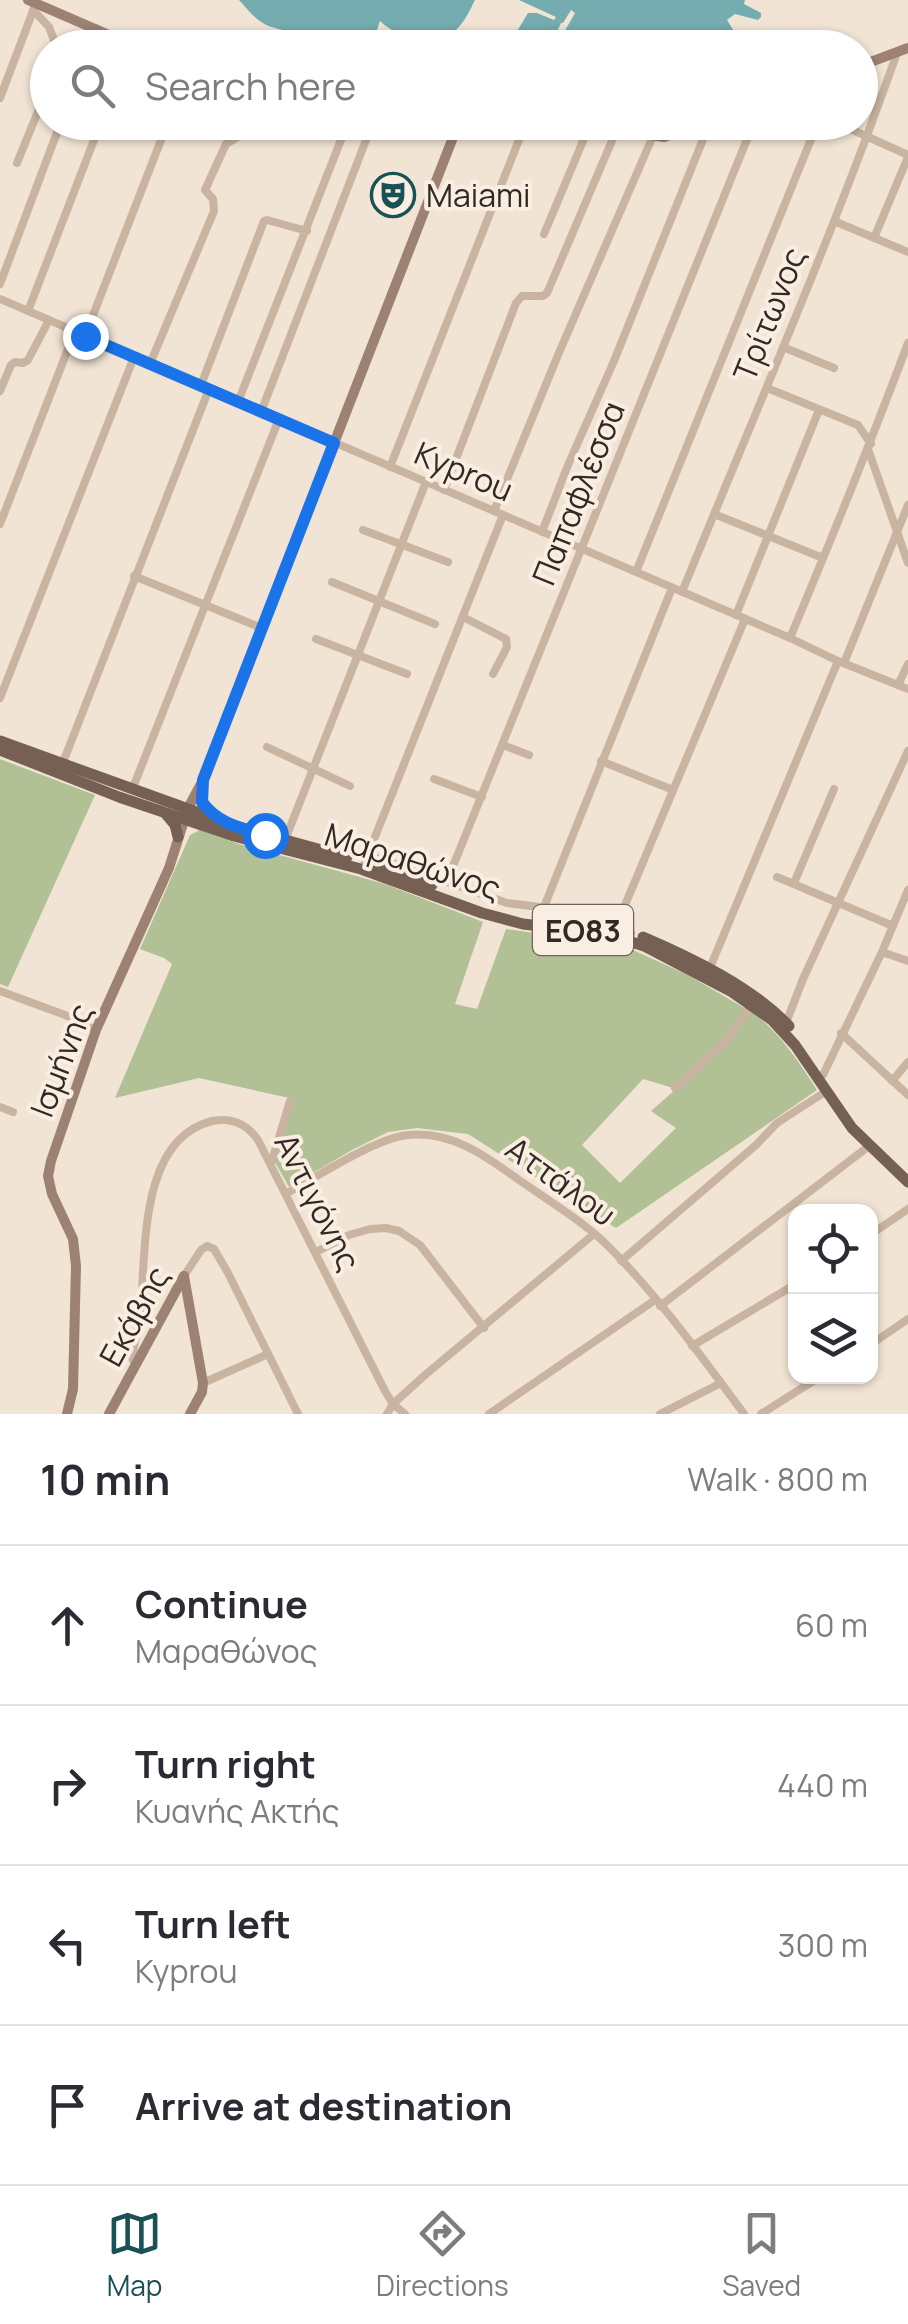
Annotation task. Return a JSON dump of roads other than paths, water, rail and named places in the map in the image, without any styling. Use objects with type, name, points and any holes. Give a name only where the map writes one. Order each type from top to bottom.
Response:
[{"type":"main road","name":"Μαραθώνος","points":[[0,742],[132,790],[234,836],[361,869],[495,917],[626,939],[657,952],[772,1020],[852,1128],[908,1182]]},
{"type":"main road","name":"Μαραθώνος","points":[[0,750],[100,791],[163,811],[219,820],[365,862],[497,910],[631,933],[660,945],[764,1002],[786,1023],[858,1124],[908,1172]]},
{"type":"main road","points":[[203,786],[202,802],[219,820]]},
{"type":"main road","points":[[163,811],[175,825],[177,843]]},
{"type":"street","points":[[32,4],[100,30]]},
{"type":"street","points":[[32,4],[50,30]]},
{"type":"street","points":[[0,98],[32,4]]},
{"type":"street","points":[[878,60],[902,51]]},
{"type":"street","name":"Τρίτωνος","points":[[878,111],[902,51]]},
{"type":"street","points":[[17,163],[30,131]]},
{"type":"street","points":[[0,284],[54,140]]},
{"type":"street","points":[[28,312],[94,140]]},
{"type":"street","points":[[85,336],[161,140]]},
{"type":"street","points":[[150,364],[214,211],[214,198],[205,190],[226,144],[232,140]]},
{"type":"street","points":[[238,402],[341,140]]},
{"type":"street","points":[[261,412],[366,140]]},
{"type":"street","name":"Ισμήνης","points":[[67,1414],[73,1389],[76,1266],[73,1239],[48,1176],[58,1136],[96,1030],[203,786],[452,140]]},
{"type":"street","points":[[390,467],[519,140]]},
{"type":"street","points":[[544,234],[583,140]]},
{"type":"street","points":[[444,490],[516,303],[522,296],[543,296],[547,292],[612,140]]},
{"type":"street","points":[[365,862],[463,617],[558,355],[652,140]]},
{"type":"street","points":[[542,532],[701,140]]},
{"type":"street","name":"Παπαφλέσσα","points":[[447,881],[747,140]]},
{"type":"street","points":[[636,572],[811,140]]},
{"type":"street","name":"Τρίτωνος","points":[[682,592],[866,140]]},
{"type":"street","points":[[874,238],[908,156],[876,140]]},
{"type":"street","points":[[62,765],[264,221],[307,231]]},
{"type":"street","points":[[834,221],[908,252]]},
{"type":"street","name":"Kyprou","points":[[0,299],[903,687]]},
{"type":"street","points":[[0,392],[11,365],[28,360],[49,320]]},
{"type":"street","points":[[0,524],[75,332]]},
{"type":"street","points":[[790,638],[908,342]]},
{"type":"street","points":[[782,347],[834,368]]},
{"type":"street","points":[[0,698],[134,357]]},
{"type":"street","points":[[767,388],[858,425],[878,420]]},
{"type":"street","points":[[620,917],[741,617],[819,410]]},
{"type":"street","points":[[132,790],[279,419]]},
{"type":"street","points":[[858,425],[908,562]]},
{"type":"street","points":[[285,840],[426,482]]},
{"type":"street","points":[[709,970],[908,506]]},
{"type":"street","points":[[714,514],[823,558]]},
{"type":"street","points":[[362,530],[448,562]]},
{"type":"street","points":[[134,576],[262,628]]},
{"type":"street","points":[[332,582],[435,624]]},
{"type":"street","points":[[544,907],[672,588]]},
{"type":"street","points":[[463,617],[506,639],[507,647],[493,674]]},
{"type":"street","points":[[316,639],[406,674]]},
{"type":"street","points":[[903,687],[908,664]]},
{"type":"street","points":[[503,744],[529,755]]},
{"type":"street","points":[[267,747],[350,786]]},
{"type":"street","points":[[786,1023],[908,751]]},
{"type":"street","points":[[601,762],[673,790]]},
{"type":"street","points":[[434,779],[482,797]]},
{"type":"street","points":[[794,883],[834,789]]},
{"type":"street","points":[[365,862],[372,857],[385,860],[506,903],[620,917],[631,933]]},
{"type":"street","points":[[777,876],[893,926]]},
{"type":"street","points":[[823,1075],[893,926],[903,914],[908,890]]},
{"type":"street","points":[[882,952],[908,961]]},
{"type":"street","points":[[0,991],[96,1030]]},
{"type":"street","points":[[674,1088],[726,1041],[752,1005]]},
{"type":"street","points":[[841,1034],[908,1094]]},
{"type":"street","points":[[892,1081],[908,1062]]},
{"type":"street","points":[[621,1261],[756,1146],[777,1123],[825,1092]]},
{"type":"street","points":[[271,1164],[290,1101]]},
{"type":"street","points":[[0,1107],[13,1112]]},
{"type":"street","name":"Αντιγόνης","points":[[135,1364],[132,1358],[154,1184],[164,1160],[181,1140],[214,1121],[231,1120],[253,1132],[384,1391],[404,1414]]},
{"type":"street","name":"Αττάλου","points":[[286,1194],[392,1138],[411,1134],[459,1142],[594,1234],[658,1303],[744,1414]]},
{"type":"street","points":[[489,1414],[658,1303],[869,1146]]},
{"type":"street","points":[[878,1230],[908,1209]]},
{"type":"street","points":[[316,1252],[370,1229],[400,1231],[420,1245],[484,1328]]},
{"type":"street","points":[[387,1414],[425,1376],[594,1234]]},
{"type":"street","name":"Εκάβης","points":[[109,1414],[184,1276],[208,1246],[218,1255],[268,1354]]},
{"type":"street","points":[[184,1276],[203,1382],[190,1414]]},
{"type":"street","points":[[692,1346],[788,1289]]},
{"type":"street","points":[[878,1340],[908,1319]]},
{"type":"street","points":[[203,1382],[268,1354],[298,1414]]},
{"type":"street","points":[[660,1414],[722,1383]]},
{"type":"street","points":[[761,1414],[808,1384]]},
{"type":"water","points":[[239,0],[475,0],[456,30],[392,30],[380,21],[377,30],[286,30],[255,17]]},
{"type":"water","points":[[519,0],[745,0],[744,4],[761,13],[758,20],[735,14],[727,20],[733,30],[565,30],[575,13],[571,10],[558,30],[518,30],[528,13],[554,20],[556,17]]},
{"type":"place","name":"Maiami","points":[[393,195]]}]
